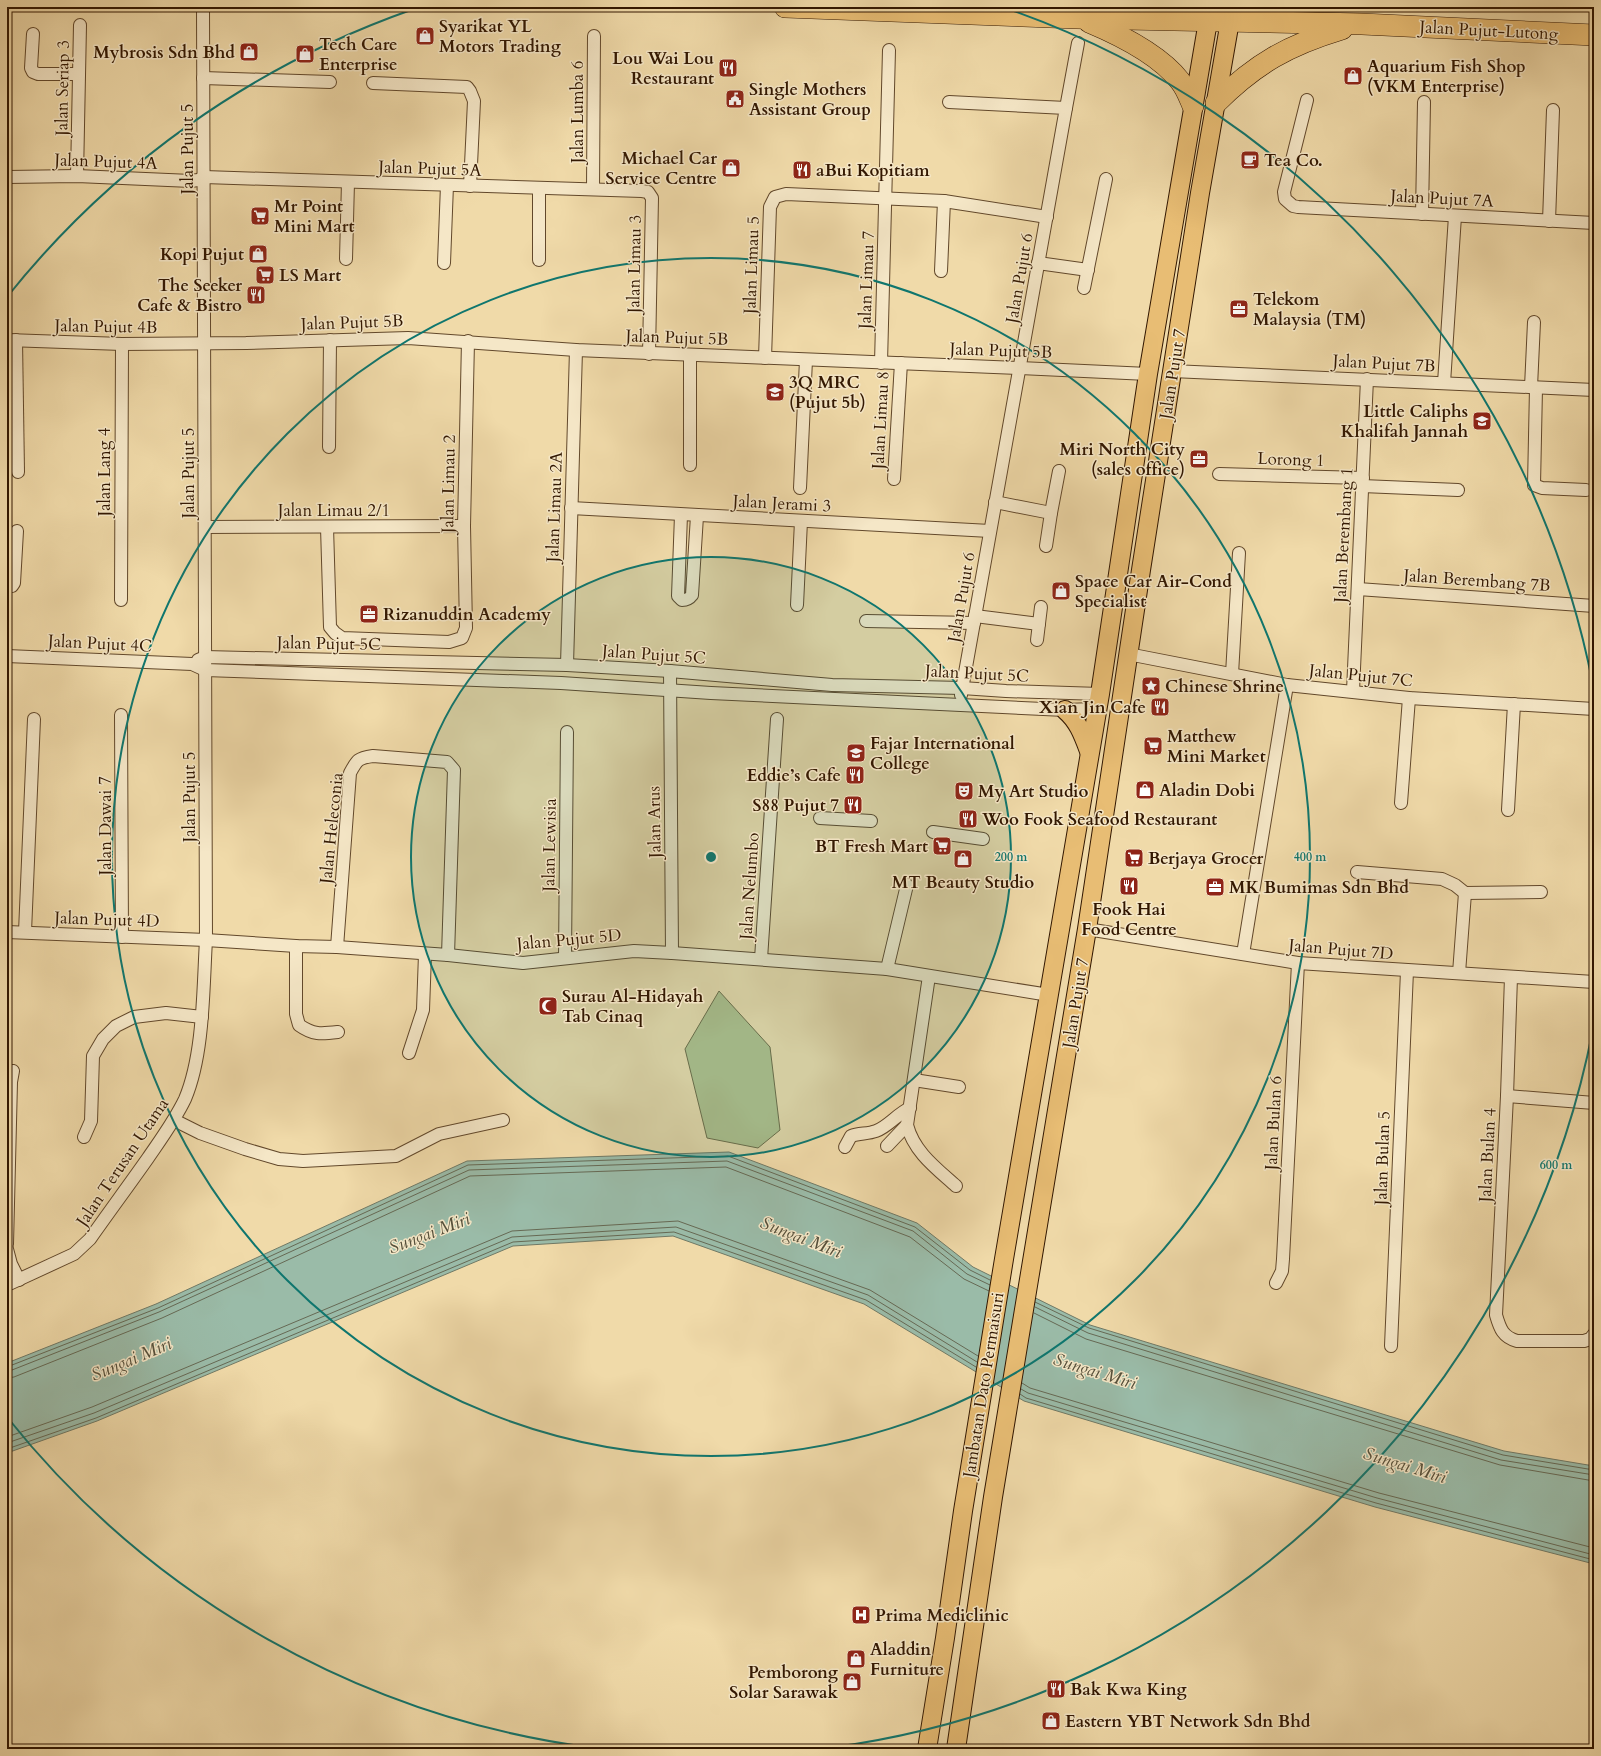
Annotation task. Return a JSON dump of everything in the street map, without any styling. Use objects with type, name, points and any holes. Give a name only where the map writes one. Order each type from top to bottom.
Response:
[{"type":"highway","name":"Jalan Pujut-Lutong","points":[[785,7],[1077,18],[1230,14],[1362,24],[1594,35]]},
{"type":"highway","points":[[1077,18],[1115,33],[1143,49],[1180,80],[1193,106]]},
{"type":"highway","points":[[1216,103],[1239,81],[1278,54],[1320,35],[1362,24]]},
{"type":"main road","name":"Jalan Pujut 7","points":[[1004,1259],[1089,751],[1099,701],[1148,374],[1208,14]]},
{"type":"main road","name":"Jalan Pujut 7","points":[[1029,1273],[1087,929],[1172,371],[1230,14]]},
{"type":"main road","points":[[1099,701],[1114,696],[1116,692],[1130,598],[1141,570]]},
{"type":"main road","points":[[1065,710],[1072,716],[1082,730],[1089,751]]},
{"type":"main road","name":"Jambatan Dato Permaisuri","points":[[927,1749],[963,1511],[1004,1259]]},
{"type":"main road","name":"Jambatan Dato Permaisuri","points":[[956,1749],[993,1497],[1029,1273]]},
{"type":"street","name":"Jalan Pujut 5","points":[[203,7],[206,940]]},
{"type":"street","name":"Jalan Seriap 3","points":[[76,176],[80,25]]},
{"type":"street","points":[[33,34],[31,68],[33,72],[38,74],[79,74]]},
{"type":"street","name":"Jalan Lumba 6","points":[[593,189],[594,36]]},
{"type":"street","name":"Jalan Pujut 6","points":[[960,704],[1078,43]]},
{"type":"street","name":"Jalan Limau 7","points":[[881,363],[889,50]]},
{"type":"street","points":[[204,78],[330,82]]},
{"type":"street","points":[[373,83],[467,87],[474,101],[470,186]]},
{"type":"street","name":"Jalan Pujut 7A","points":[[1307,100],[1284,192],[1285,199],[1289,203],[1298,207],[1549,222],[1594,223]]},
{"type":"street","points":[[949,102],[1066,108]]},
{"type":"street","points":[[1422,214],[1424,102]]},
{"type":"street","points":[[1549,222],[1553,110]]},
{"type":"street","name":"Jalan Pujut 4A","points":[[7,177],[76,176],[191,181],[204,177]]},
{"type":"street","name":"Jalan Pujut 5A","points":[[204,177],[642,190],[648,192],[652,198]]},
{"type":"street","points":[[1084,288],[1106,179]]},
{"type":"street","points":[[346,259],[348,182]]},
{"type":"street","points":[[444,263],[447,185]]},
{"type":"street","points":[[539,188],[539,260]]},
{"type":"street","name":"Jalan Limau 5","points":[[765,358],[770,207],[775,197],[786,194],[885,197],[944,201],[1047,217]]},
{"type":"street","name":"Jalan Limau 3","points":[[649,354],[652,198]]},
{"type":"street","points":[[941,271],[944,201]]},
{"type":"street","points":[[1444,383],[1455,216]]},
{"type":"street","points":[[1038,263],[1088,270]]},
{"type":"street","points":[[1534,322],[1534,485],[1542,488],[1586,490]]},
{"type":"street","name":"Jalan Pujut 5B","points":[[204,344],[408,338],[649,354],[1148,374]]},
{"type":"street","points":[[12,340],[18,472]]},
{"type":"street","name":"Jalan Pujut 4B","points":[[12,340],[122,344],[204,344]]},
{"type":"street","points":[[329,447],[330,340]]},
{"type":"street","name":"Jalan Limau 2","points":[[327,527],[330,627],[335,633],[342,638],[449,642],[462,638],[466,628],[464,526],[468,341]]},
{"type":"street","name":"Jalan Lang 4","points":[[120,600],[122,344]]},
{"type":"street","name":"Jalan Limau 2A","points":[[567,665],[576,350]]},
{"type":"street","points":[[690,355],[690,465]]},
{"type":"street","points":[[800,488],[806,360]]},
{"type":"street","name":"Jalan Limau 8","points":[[894,479],[901,363]]},
{"type":"street","name":"Jalan Pujut 7B","points":[[1172,371],[1594,390]]},
{"type":"street","name":"Jalan Berembang 1","points":[[1353,692],[1367,379]]},
{"type":"street","points":[[1046,546],[1058,471]]},
{"type":"street","name":"Lorong 1","points":[[1219,474],[1363,482],[1458,490]]},
{"type":"street","points":[[995,502],[1051,513]]},
{"type":"street","name":"Jalan Jerami 3","points":[[572,508],[697,516],[855,522],[990,531]]},
{"type":"street","points":[[681,514],[678,596],[682,600],[689,599],[692,594],[697,516]]},
{"type":"street","points":[[797,605],[801,521]]},
{"type":"street","name":"Jalan Limau 2/1","points":[[205,528],[464,526]]},
{"type":"street","points":[[7,587],[12,586],[14,583],[17,531]]},
{"type":"street","points":[[1232,674],[1239,553]]},
{"type":"street","name":"Jalan Berembang 7B","points":[[1358,589],[1594,606]]},
{"type":"street","points":[[1037,640],[1041,607]]},
{"type":"street","points":[[866,621],[974,620],[1039,624]]},
{"type":"street","name":"Jalan Pujut 7C","points":[[1128,654],[1287,685],[1409,698],[1594,709]]},
{"type":"street","name":"Jalan Pujut 4C","points":[[7,656],[192,664]]},
{"type":"street","points":[[192,664],[205,657]]},
{"type":"street","name":"Jalan Pujut 5C","points":[[205,657],[567,665],[670,671],[832,685],[962,688],[1099,701]]},
{"type":"street","points":[[192,664],[205,670]]},
{"type":"street","name":"Jalan Pujut 5C","points":[[205,670],[562,684],[1065,710],[1092,709],[1099,701]]},
{"type":"street","name":"Jalan Arus","points":[[670,671],[672,953]]},
{"type":"street","points":[[831,699],[832,685]]},
{"type":"street","points":[[1243,954],[1287,685]]},
{"type":"street","points":[[1006,692],[1006,707]]},
{"type":"street","points":[[1401,803],[1409,698]]},
{"type":"street","points":[[1508,810],[1514,704]]},
{"type":"street","name":"Jalan Dawai 7","points":[[121,715],[122,937]]},
{"type":"street","points":[[25,932],[34,719]]},
{"type":"street","name":"Jalan Nelumbo","points":[[761,959],[776,719]]},
{"type":"street","name":"Jalan Lewisia","points":[[565,958],[567,732]]},
{"type":"street","name":"Jalan Heleconia","points":[[337,947],[350,774],[356,761],[362,757],[380,756],[447,762],[454,770],[455,781],[448,955]]},
{"type":"street","points":[[820,818],[871,821]]},
{"type":"street","points":[[933,832],[983,839]]},
{"type":"street","points":[[1357,872],[1442,879],[1456,884],[1465,893],[1541,892]]},
{"type":"street","points":[[887,969],[907,885]]},
{"type":"street","points":[[1459,973],[1465,893]]},
{"type":"street","name":"Jalan Pujut 7D","points":[[1087,929],[1298,963],[1594,982]]},
{"type":"street","name":"Jalan Pujut 4D","points":[[7,932],[206,940]]},
{"type":"street","name":"Jalan Pujut 5D","points":[[206,940],[448,955],[523,963],[634,951],[672,953],[887,969],[1049,995]]},
{"type":"street","name":"Jalan Terusan Utama","points":[[7,1285],[74,1254],[90,1239],[174,1120],[191,1082],[198,1048],[202,1016],[206,940]]},
{"type":"street","points":[[296,946],[296,1014],[299,1025],[307,1031],[318,1034],[338,1032]]},
{"type":"street","points":[[409,1053],[423,1010],[425,954]]},
{"type":"street","name":"Jalan Bulan 6","points":[[1276,1283],[1282,1271],[1283,1259],[1298,963]]},
{"type":"street","name":"Jalan Bulan 5","points":[[1391,1346],[1407,971]]},
{"type":"street","points":[[930,976],[907,1125],[911,1138],[920,1153],[956,1186]]},
{"type":"street","name":"Jalan Bulan 4","points":[[1511,977],[1507,1096],[1496,1315],[1502,1333],[1508,1338],[1517,1341],[1584,1341],[1590,1339],[1594,1334]]},
{"type":"street","points":[[84,1137],[91,1122],[93,1056],[103,1039],[116,1026],[134,1017],[166,1013],[202,1016]]},
{"type":"street","points":[[7,1244],[11,1082],[13,1071]]},
{"type":"street","points":[[914,1080],[959,1087]]},
{"type":"street","points":[[1507,1096],[1594,1103]]},
{"type":"street","points":[[845,1147],[852,1136],[876,1131],[888,1125],[900,1113],[910,1108]]},
{"type":"street","points":[[174,1120],[200,1133],[279,1159],[303,1161],[396,1156],[439,1134],[504,1120]]},
{"type":"street","points":[[887,1146],[907,1125]]},
{"type":"street","points":[[7,1249],[11,1264],[19,1280]]},
{"type":"green space","points":[[719,991],[770,1047],[780,1130],[758,1148],[707,1138],[685,1049]]},
{"type":"water","name":"Sungai Miri","points":[[729,1152],[917,1223],[973,1267],[1090,1325],[1504,1451],[1594,1466],[1594,1564],[1375,1507],[1024,1401],[864,1304],[673,1236],[513,1246],[97,1421],[7,1453],[7,1363],[156,1304],[467,1161]]},
{"type":"place","name":"Syarikat YL Motors Trading","points":[[425,36]]},
{"type":"place","name":"Mybrosis Sdn Bhd","points":[[249,52]]},
{"type":"place","name":"Tech Care Enterprise","points":[[305,54]]},
{"type":"place","name":"Lou Wai Lou Restaurant","points":[[728,68]]},
{"type":"place","name":"Aquarium Fish Shop (VKM Enterprise)","points":[[1353,76]]},
{"type":"place","name":"Single Mothers Assistant Group","points":[[735,99]]},
{"type":"place","name":"Tea Co.","points":[[1250,160]]},
{"type":"place","name":"Michael Car Service Centre","points":[[731,168]]},
{"type":"place","name":"aBui Kopitiam","points":[[802,170]]},
{"type":"place","name":"Mr Point Mini Mart","points":[[260,216]]},
{"type":"place","name":"Kopi Pujut","points":[[258,254]]},
{"type":"place","name":"LS Mart","points":[[265,275]]},
{"type":"place","name":"The Seeker Cafe & Bistro","points":[[256,295]]},
{"type":"place","name":"Telekom Malaysia (TM)","points":[[1239,309]]},
{"type":"place","name":"3Q MRC (Pujut 5b)","points":[[775,392]]},
{"type":"place","name":"Little Caliphs Khalifah Jannah","points":[[1482,421]]},
{"type":"place","name":"Miri North City (sales office)","points":[[1199,459]]},
{"type":"place","name":"Space Car Air-Cond Specialist","points":[[1061,591]]},
{"type":"place","name":"Rizanuddin Academy","points":[[369,614]]},
{"type":"place","name":"Chinese Shrine","points":[[1151,686]]},
{"type":"place","name":"Xian Jin Cafe","points":[[1160,707]]},
{"type":"place","name":"Matthew Mini Market","points":[[1153,746]]},
{"type":"place","name":"Fajar International College","points":[[856,753]]},
{"type":"place","name":"Eddie’s Cafe","points":[[855,775]]},
{"type":"place","name":"Aladin Dobi","points":[[1145,790]]},
{"type":"place","name":"My Art Studio","points":[[964,791]]},
{"type":"place","name":"S88 Pujut 7","points":[[853,805]]},
{"type":"place","name":"Woo Fook Seafood Restaurant","points":[[968,819]]},
{"type":"place","name":"BT Fresh Mart","points":[[942,846]]},
{"type":"place","name":"Berjaya Grocer","points":[[1134,858]]},
{"type":"place","name":"MT Beauty Studio","points":[[963,859]]},
{"type":"place","name":"Fook Hai Food Centre","points":[[1129,886]]},
{"type":"place","name":"MK Bumimas Sdn Bhd","points":[[1215,887]]},
{"type":"place","name":"Surau Al-Hidayah Tab Cinaq","points":[[548,1006]]},
{"type":"place","name":"Prima Mediclinic","points":[[861,1615]]},
{"type":"place","name":"Aladdin Furniture","points":[[856,1659]]},
{"type":"place","name":"Pemborong Solar Sarawak","points":[[852,1682]]},
{"type":"place","name":"Bak Kwa King","points":[[1056,1689]]},
{"type":"place","name":"Eastern YBT Network Sdn Bhd","points":[[1051,1721]]}]
